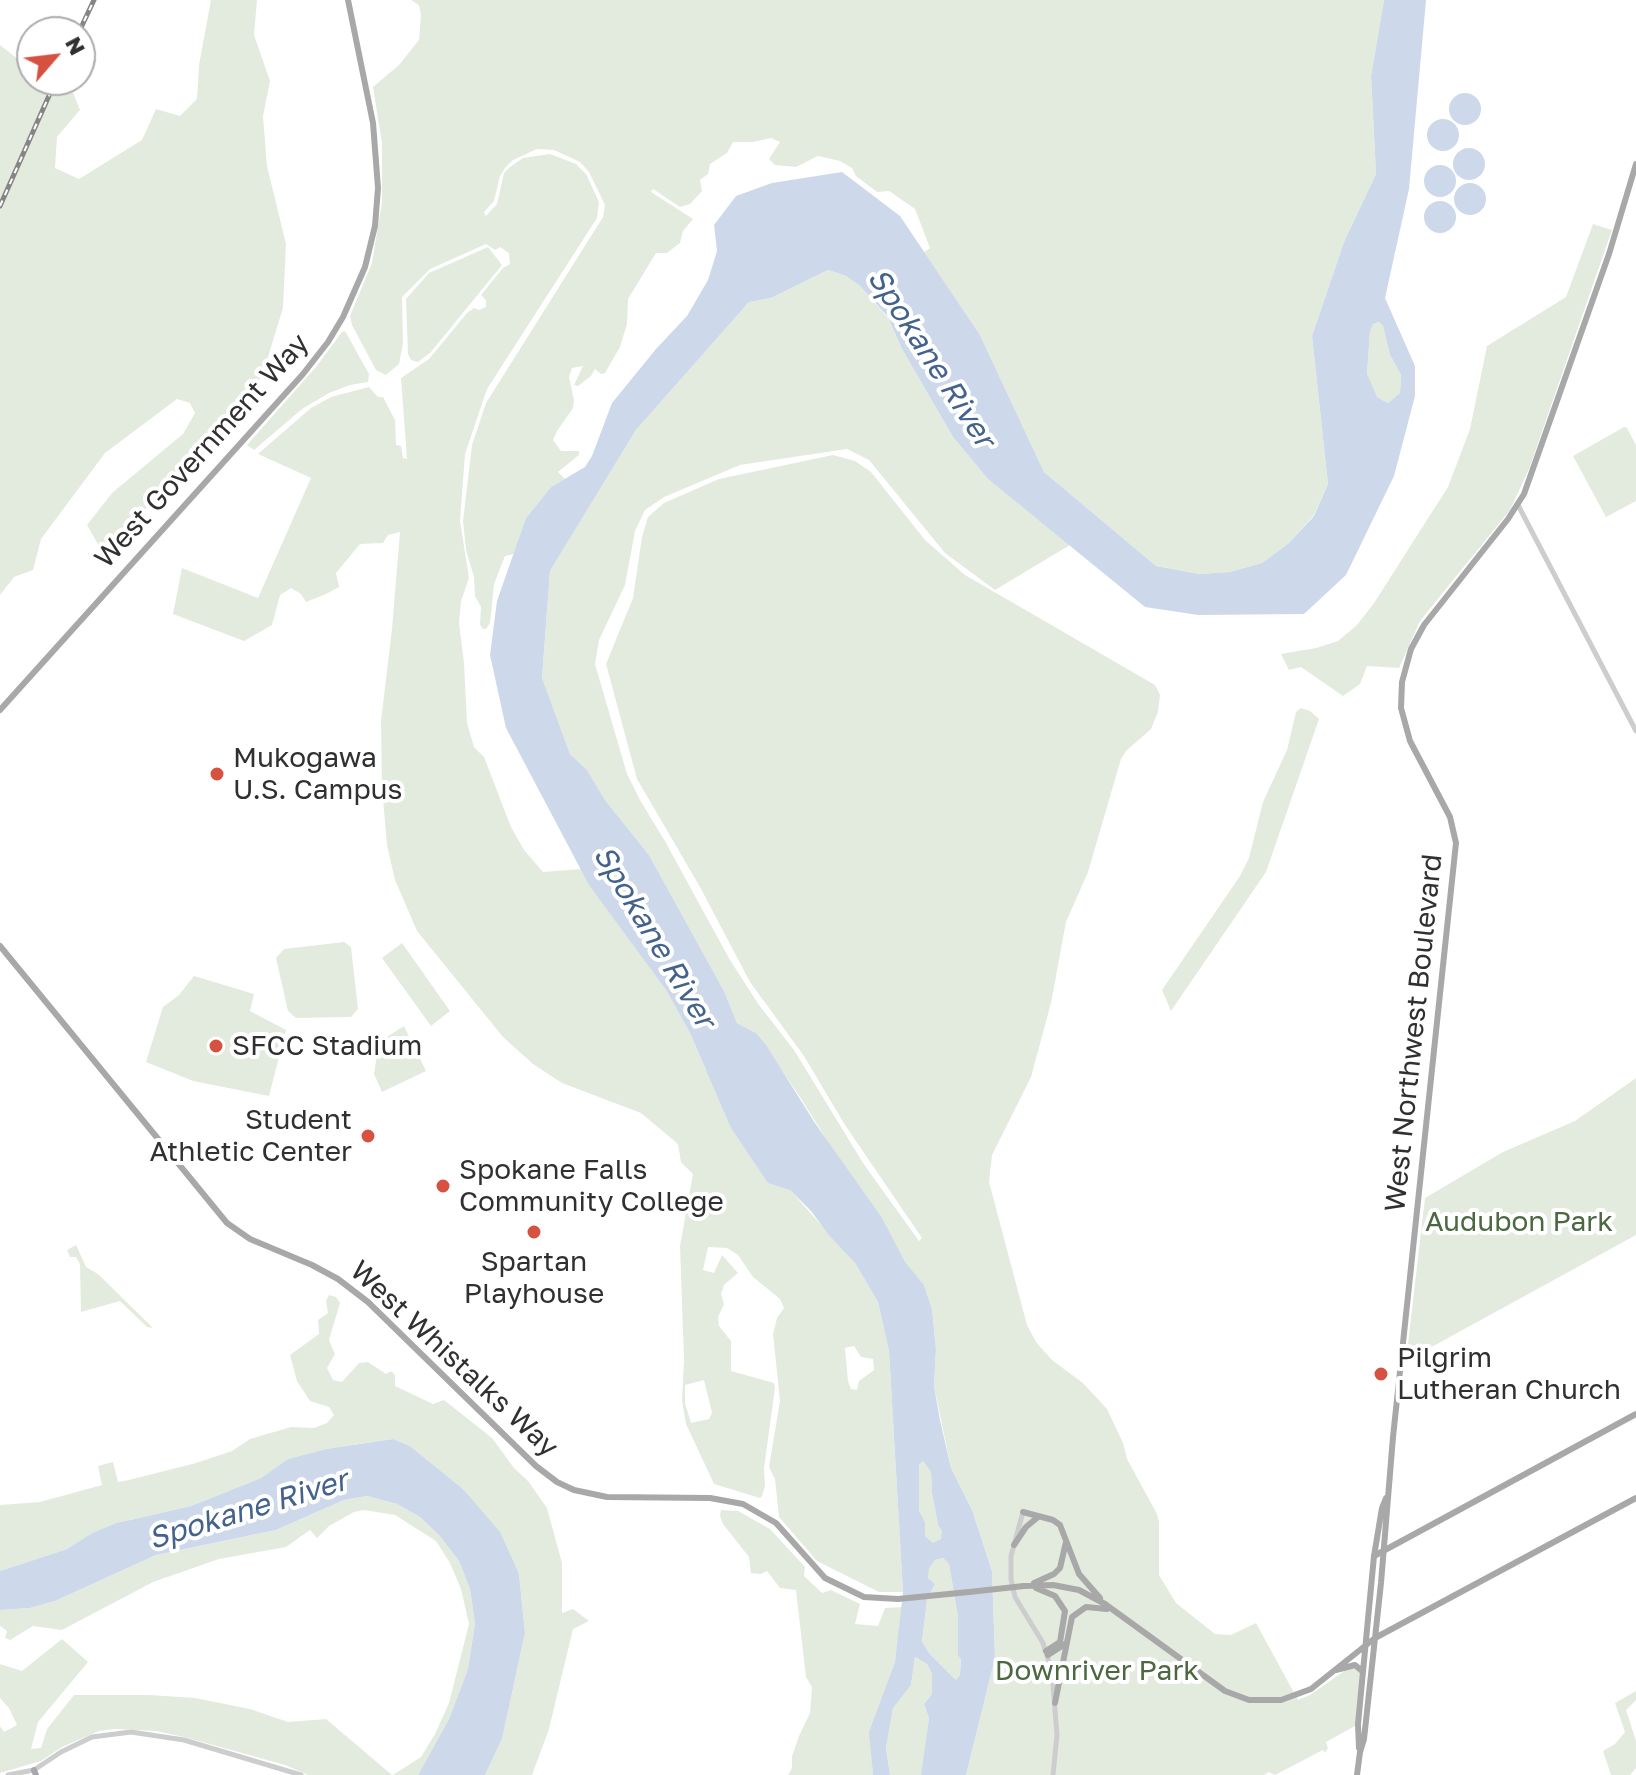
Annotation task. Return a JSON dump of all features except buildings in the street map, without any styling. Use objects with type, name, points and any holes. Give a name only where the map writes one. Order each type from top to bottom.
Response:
[{"type":"main road","name":"West Government Way","points":[[0,710],[303,374],[343,317],[365,267],[375,226],[378,188],[373,123],[348,0]]},
{"type":"main road","name":"West Northwest Boulevard","points":[[1357,1775],[1364,1739],[1389,1510],[1388,1495],[1456,843],[1450,817],[1410,741],[1401,708],[1402,682],[1411,649],[1424,625],[1518,505],[1532,474],[1609,254],[1636,164]]},
{"type":"main road","name":"West Whistalks Way","points":[[0,946],[227,1223],[250,1239],[338,1279],[368,1302],[536,1466],[557,1482],[591,1495],[716,1498],[749,1506],[776,1523],[825,1578],[874,1599],[1024,1586]]},
{"type":"main road","points":[[1374,1556],[1636,1414]]},
{"type":"main road","name":"West Northwest Boulevard","points":[[1360,1752],[1356,1737],[1374,1556],[1382,1508],[1388,1495]]},
{"type":"main road","points":[[1024,1586],[1071,1588],[1096,1599],[1225,1691],[1242,1698],[1270,1702],[1292,1698],[1311,1689],[1375,1638],[1636,1498]]},
{"type":"main road","points":[[1023,1512],[1057,1522],[1082,1579],[1114,1611]]},
{"type":"main road","points":[[1014,1545],[1026,1527],[1038,1517]]},
{"type":"main road","points":[[1024,1586],[1057,1572],[1062,1564],[1066,1539]]},
{"type":"main road","points":[[1024,1586],[1048,1591],[1063,1607],[1065,1621],[1060,1642],[1047,1653]]},
{"type":"main road","points":[[1055,1703],[1070,1621],[1078,1610],[1095,1606],[1114,1611]]},
{"type":"main road","points":[[1047,1653],[1065,1644]]},
{"type":"main road","points":[[1333,1671],[1355,1665],[1363,1674]]},
{"type":"street","points":[[1518,505],[1636,731]]},
{"type":"street","points":[[1023,1512],[1010,1566],[1012,1587],[1047,1653],[1057,1735],[1053,1775]]},
{"type":"street","points":[[8,1775],[35,1773],[61,1752],[92,1737],[144,1732],[184,1740],[301,1775]]},
{"type":"green space","points":[[211,0],[257,0],[254,35],[270,81],[263,116],[267,166],[286,244],[283,308],[264,370],[240,418],[213,435],[104,555],[87,525],[112,493],[183,434],[195,413],[190,403],[177,399],[105,453],[41,539],[33,570],[14,577],[0,595],[0,45],[16,58],[16,96],[74,96],[80,110],[57,137],[55,168],[79,179],[142,140],[156,109],[180,116],[197,99],[199,65]]},
{"type":"green space","points":[[411,0],[1384,0],[1371,76],[1376,174],[1344,242],[1312,336],[1328,484],[1314,515],[1289,543],[1262,563],[1230,572],[1199,574],[1156,566],[1044,472],[980,335],[924,252],[930,248],[915,209],[889,191],[877,192],[840,161],[818,156],[796,167],[775,165],[769,159],[780,142],[771,138],[733,142],[727,153],[710,164],[708,174],[700,180],[702,191],[690,204],[680,207],[653,189],[651,192],[693,219],[683,231],[680,243],[667,253],[656,253],[628,299],[627,324],[620,347],[605,373],[601,374],[595,369],[578,386],[574,385],[583,366],[572,368],[569,377],[573,408],[553,440],[561,451],[579,451],[579,455],[558,472],[565,479],[551,487],[526,518],[514,554],[505,556],[494,584],[490,623],[483,629],[463,521],[472,445],[486,403],[603,217],[605,205],[589,172],[580,162],[554,150],[537,149],[513,160],[505,168],[494,201],[484,212],[486,216],[497,204],[504,173],[510,167],[523,158],[550,154],[576,164],[586,174],[599,202],[597,218],[487,389],[465,454],[460,521],[469,578],[461,601],[459,623],[467,723],[474,747],[484,757],[511,827],[524,850],[543,872],[581,869],[666,990],[705,1068],[790,1190],[855,1263],[878,1302],[889,1351],[903,1592],[879,1592],[817,1561],[779,1517],[775,1479],[769,1467],[780,1401],[773,1334],[777,1318],[784,1308],[780,1299],[753,1277],[738,1255],[727,1248],[708,1247],[703,1270],[714,1273],[722,1255],[738,1273],[724,1285],[721,1294],[724,1304],[718,1317],[719,1326],[731,1341],[731,1371],[774,1383],[775,1388],[762,1496],[760,1498],[714,1484],[686,1424],[682,1401],[684,1360],[680,1246],[693,1174],[681,1162],[678,1144],[641,1113],[562,1083],[533,1064],[503,1037],[417,931],[395,880],[387,845],[382,788],[381,721],[400,532],[388,535],[383,543],[360,544],[336,573],[339,587],[326,594],[306,602],[301,594],[291,588],[280,595],[272,625],[244,641],[173,614],[182,568],[258,598],[311,478],[258,454],[311,408],[331,397],[369,387],[378,397],[383,397],[395,420],[396,445],[401,446],[403,458],[407,459],[401,378],[429,359],[467,313],[474,308],[479,310],[486,307],[486,300],[481,295],[510,264],[509,253],[486,244],[430,269],[402,297],[403,343],[399,364],[386,375],[376,370],[350,316],[372,263],[382,202],[382,143],[373,87],[399,65],[419,40],[419,5]],"holes":[[[854,1346],[861,1357],[873,1359],[874,1370],[859,1381],[857,1390],[851,1389],[848,1381],[845,1348]],[[704,1380],[712,1413],[709,1419],[691,1423],[685,1403],[685,1385]]]},
{"type":"green space","points":[[1593,224],[1612,230],[1529,469],[1510,510],[1420,621],[1399,668],[1367,666],[1360,684],[1343,696],[1301,667],[1289,670],[1281,654],[1338,641],[1357,625],[1374,603],[1448,487],[1470,429],[1487,346],[1566,297]]},
{"type":"green space","points":[[488,247],[502,265],[431,352],[418,362],[411,360],[408,354],[406,299],[429,273]]},
{"type":"green space","name":"Downriver Park","points":[[828,270],[846,276],[859,285],[887,317],[953,437],[988,479],[1070,545],[995,590],[945,553],[869,460],[847,449],[740,465],[664,497],[645,510],[635,531],[625,585],[599,640],[595,664],[627,774],[730,960],[759,1005],[794,1050],[863,1163],[919,1241],[922,1238],[845,1125],[804,1056],[750,982],[700,887],[637,779],[606,664],[633,598],[648,517],[664,503],[719,479],[833,455],[855,461],[871,472],[925,540],[965,575],[1155,685],[1160,695],[1158,712],[1151,729],[1121,759],[1088,872],[1066,922],[1051,1003],[1031,1077],[992,1155],[989,1182],[1027,1325],[1036,1342],[1052,1360],[1083,1383],[1107,1409],[1127,1459],[1157,1514],[1159,1575],[1176,1603],[1215,1634],[1231,1635],[1256,1623],[1298,1700],[1350,1667],[1354,1666],[1361,1674],[1355,1726],[1326,1742],[1328,1748],[1325,1753],[1323,1750],[1275,1775],[1269,1772],[1264,1775],[966,1775],[995,1658],[992,1571],[972,1510],[951,1468],[934,1386],[936,1349],[932,1309],[924,1285],[904,1262],[756,1033],[737,1023],[724,991],[649,855],[605,800],[587,770],[570,754],[542,679],[550,571],[636,430],[749,302],[771,298]]},
{"type":"green space","points":[[1379,322],[1383,326],[1390,355],[1401,375],[1400,393],[1388,403],[1377,397],[1367,374],[1370,332],[1373,324]]},
{"type":"green space","points":[[345,331],[369,374],[368,382],[329,393],[302,409],[254,450],[247,445],[316,367],[342,332]]},
{"type":"green space","points":[[1624,427],[1636,445],[1636,501],[1606,517],[1573,456]]},
{"type":"green space","points":[[1301,708],[1319,719],[1266,872],[1171,1011],[1162,990],[1249,858],[1263,802],[1287,750],[1296,712]]},
{"type":"green space","points":[[344,942],[351,947],[358,1009],[351,1017],[296,1018],[288,1011],[276,958],[284,949]]},
{"type":"green space","points":[[402,943],[450,1011],[431,1026],[382,958]]},
{"type":"green space","name":"SFCC Stadium","points":[[194,976],[254,994],[250,1011],[286,1030],[269,1096],[193,1081],[146,1062],[163,1007],[179,995]]},
{"type":"green space","points":[[404,1026],[426,1071],[382,1092],[374,1074],[378,1048],[385,1038]]},
{"type":"green space","name":"Audubon Park","points":[[1636,1078],[1636,1235],[1406,1361],[1425,1198],[1503,1152],[1575,1121]]},
{"type":"green space","points":[[76,1245],[86,1267],[98,1274],[153,1328],[147,1327],[120,1301],[81,1312],[80,1264],[76,1257],[70,1257],[67,1250]]},
{"type":"green space","points":[[329,1295],[336,1297],[340,1303],[329,1340],[335,1354],[327,1368],[333,1380],[342,1382],[359,1363],[368,1362],[386,1374],[391,1371],[395,1375],[395,1386],[433,1404],[444,1400],[492,1438],[547,1508],[562,1563],[562,1613],[573,1609],[589,1621],[573,1629],[549,1729],[532,1775],[485,1775],[502,1739],[525,1633],[519,1574],[463,1489],[410,1446],[393,1439],[326,1449],[288,1459],[261,1478],[191,1506],[130,1520],[92,1533],[67,1549],[0,1571],[0,1505],[40,1502],[102,1485],[98,1466],[113,1462],[118,1482],[129,1480],[196,1463],[232,1451],[250,1439],[291,1427],[314,1428],[327,1423],[334,1415],[329,1407],[310,1401],[297,1381],[290,1355],[319,1334],[318,1320],[328,1313],[326,1301]]},
{"type":"green space","points":[[923,1461],[931,1472],[932,1493],[942,1531],[942,1539],[933,1544],[925,1536],[925,1522],[919,1510],[919,1465]]},
{"type":"green space","points":[[367,1496],[397,1504],[420,1517],[459,1561],[470,1589],[475,1623],[468,1669],[449,1719],[418,1775],[393,1775],[421,1757],[435,1734],[449,1703],[469,1624],[461,1589],[436,1541],[395,1515],[364,1510],[354,1512],[329,1526],[317,1538],[310,1530],[286,1547],[219,1559],[153,1582],[62,1630],[33,1626],[10,1640],[5,1638],[7,1631],[0,1626],[0,1610],[30,1608],[55,1601],[156,1555],[276,1530],[344,1500]]},
{"type":"green space","points":[[721,1510],[738,1511],[770,1529],[805,1567],[804,1576],[822,1593],[831,1590],[860,1604],[855,1624],[878,1626],[885,1608],[903,1607],[895,1662],[870,1732],[873,1775],[788,1775],[799,1736],[810,1713],[812,1687],[806,1677],[796,1590],[780,1588],[767,1571],[751,1573],[749,1557],[723,1524]]},
{"type":"green space","points":[[943,1558],[949,1564],[958,1617],[961,1659],[960,1675],[956,1680],[929,1653],[922,1641],[927,1600],[935,1584],[928,1578],[928,1568],[935,1560]]},
{"type":"green space","points":[[62,1639],[88,1662],[38,1722],[31,1749],[41,1748],[47,1729],[74,1695],[195,1698],[250,1709],[288,1722],[326,1719],[392,1775],[308,1775],[285,1765],[188,1738],[156,1731],[115,1729],[99,1731],[62,1747],[41,1761],[0,1773],[0,1726],[4,1732],[17,1725],[0,1698],[0,1664],[22,1671]]},
{"type":"green space","points":[[915,1657],[927,1664],[932,1674],[932,1694],[924,1704],[929,1718],[922,1773],[890,1775],[886,1748],[893,1707],[911,1685]]},
{"type":"green space","points":[[1636,1691],[1636,1700],[1626,1710],[1636,1741],[1636,1768],[1630,1775],[1611,1775],[1603,1751],[1615,1744],[1625,1732],[1615,1703]]},
{"type":"water","name":"Spokane River","points":[[1384,0],[1426,0],[1409,189],[1385,298],[1415,366],[1415,396],[1394,476],[1346,575],[1304,614],[1198,615],[1145,607],[988,479],[953,437],[902,349],[887,316],[859,285],[846,276],[828,270],[771,298],[749,302],[636,430],[550,571],[542,678],[570,754],[587,770],[605,800],[649,855],[724,991],[737,1023],[756,1033],[766,1045],[815,1123],[882,1218],[905,1262],[924,1285],[932,1309],[936,1349],[934,1386],[940,1420],[951,1468],[972,1510],[992,1571],[995,1658],[966,1775],[921,1775],[929,1718],[924,1704],[932,1694],[932,1674],[927,1664],[915,1657],[911,1685],[893,1708],[886,1748],[890,1775],[873,1775],[869,1732],[895,1662],[903,1592],[889,1351],[878,1302],[855,1263],[811,1211],[790,1190],[768,1183],[731,1128],[690,1033],[666,990],[589,885],[506,728],[490,655],[497,601],[526,518],[551,487],[585,467],[612,403],[687,316],[708,280],[717,251],[714,225],[736,196],[772,183],[842,172],[900,216],[980,335],[1044,472],[1156,566],[1199,574],[1230,572],[1262,563],[1289,543],[1314,516],[1328,484],[1312,336],[1344,242],[1376,174],[1371,76]],"holes":[[[1379,322],[1383,326],[1390,355],[1401,375],[1400,393],[1388,403],[1377,397],[1367,374],[1370,332],[1373,324]],[[923,1461],[931,1472],[932,1493],[942,1531],[941,1539],[933,1543],[925,1536],[925,1522],[919,1510],[919,1465]],[[943,1558],[949,1564],[958,1617],[958,1655],[961,1659],[960,1675],[956,1680],[929,1653],[922,1641],[927,1600],[935,1584],[928,1578],[929,1568],[935,1560]]]},
{"type":"water","points":[[1465,93],[1476,98],[1481,109],[1476,120],[1465,125],[1454,120],[1449,109],[1454,98]]},
{"type":"water","points":[[1443,119],[1454,124],[1459,135],[1454,146],[1443,151],[1432,146],[1427,135],[1432,124]]},
{"type":"water","points":[[1469,148],[1480,153],[1485,164],[1480,175],[1469,180],[1458,175],[1453,164],[1458,153]]},
{"type":"water","points":[[1440,165],[1451,170],[1456,181],[1451,192],[1440,197],[1429,192],[1424,181],[1429,170]]},
{"type":"water","points":[[1470,183],[1481,188],[1486,199],[1481,210],[1470,215],[1459,210],[1454,199],[1459,188]]},
{"type":"water","points":[[1440,201],[1451,206],[1456,217],[1451,228],[1440,233],[1429,228],[1424,217],[1429,206]]},
{"type":"water","name":"Spokane River","points":[[393,1439],[410,1446],[463,1489],[500,1532],[519,1574],[525,1633],[502,1739],[485,1775],[418,1775],[449,1719],[468,1669],[475,1623],[470,1589],[459,1561],[420,1517],[397,1504],[367,1496],[344,1500],[276,1530],[156,1555],[55,1601],[30,1608],[0,1610],[0,1571],[67,1549],[92,1533],[117,1523],[191,1506],[261,1478],[288,1459],[326,1449]]},
{"type":"railway","points":[[86,16],[94,0]]},
{"type":"railway","points":[[0,206],[49,96]]},
{"type":"place","name":"Mukogawa U.S. Campus","points":[[217,774]]},
{"type":"place","name":"SFCC Stadium","points":[[216,1046]]},
{"type":"place","name":"Student Athletic Center","points":[[368,1136]]},
{"type":"place","name":"Spokane Falls Community College","points":[[443,1186]]},
{"type":"place","name":"Spartan Playhouse","points":[[534,1232]]},
{"type":"place","name":"Pilgrim Lutheran Church","points":[[1381,1374]]}]
